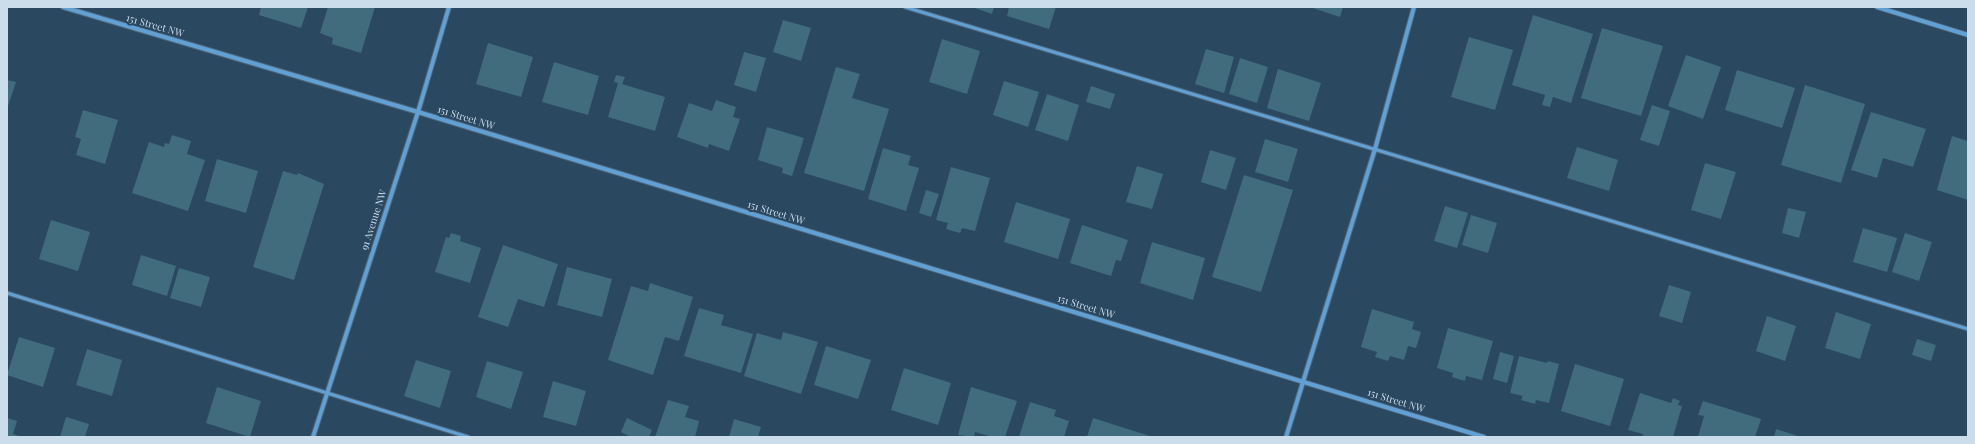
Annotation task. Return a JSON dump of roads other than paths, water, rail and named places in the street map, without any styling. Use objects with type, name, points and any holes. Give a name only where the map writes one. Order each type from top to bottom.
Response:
[{"type":"street","name":"151 Street NW","points":[[63,7],[418,112],[1484,437]]},
{"type":"street","name":"91 Avenue NW","points":[[313,437],[418,112],[449,7]]},
{"type":"street","points":[[1286,437],[1375,149],[1414,7]]},
{"type":"street","points":[[1877,7],[1968,34]]},
{"type":"lane","points":[[905,7],[1968,329]]},
{"type":"lane","points":[[7,293],[468,437]]}]
